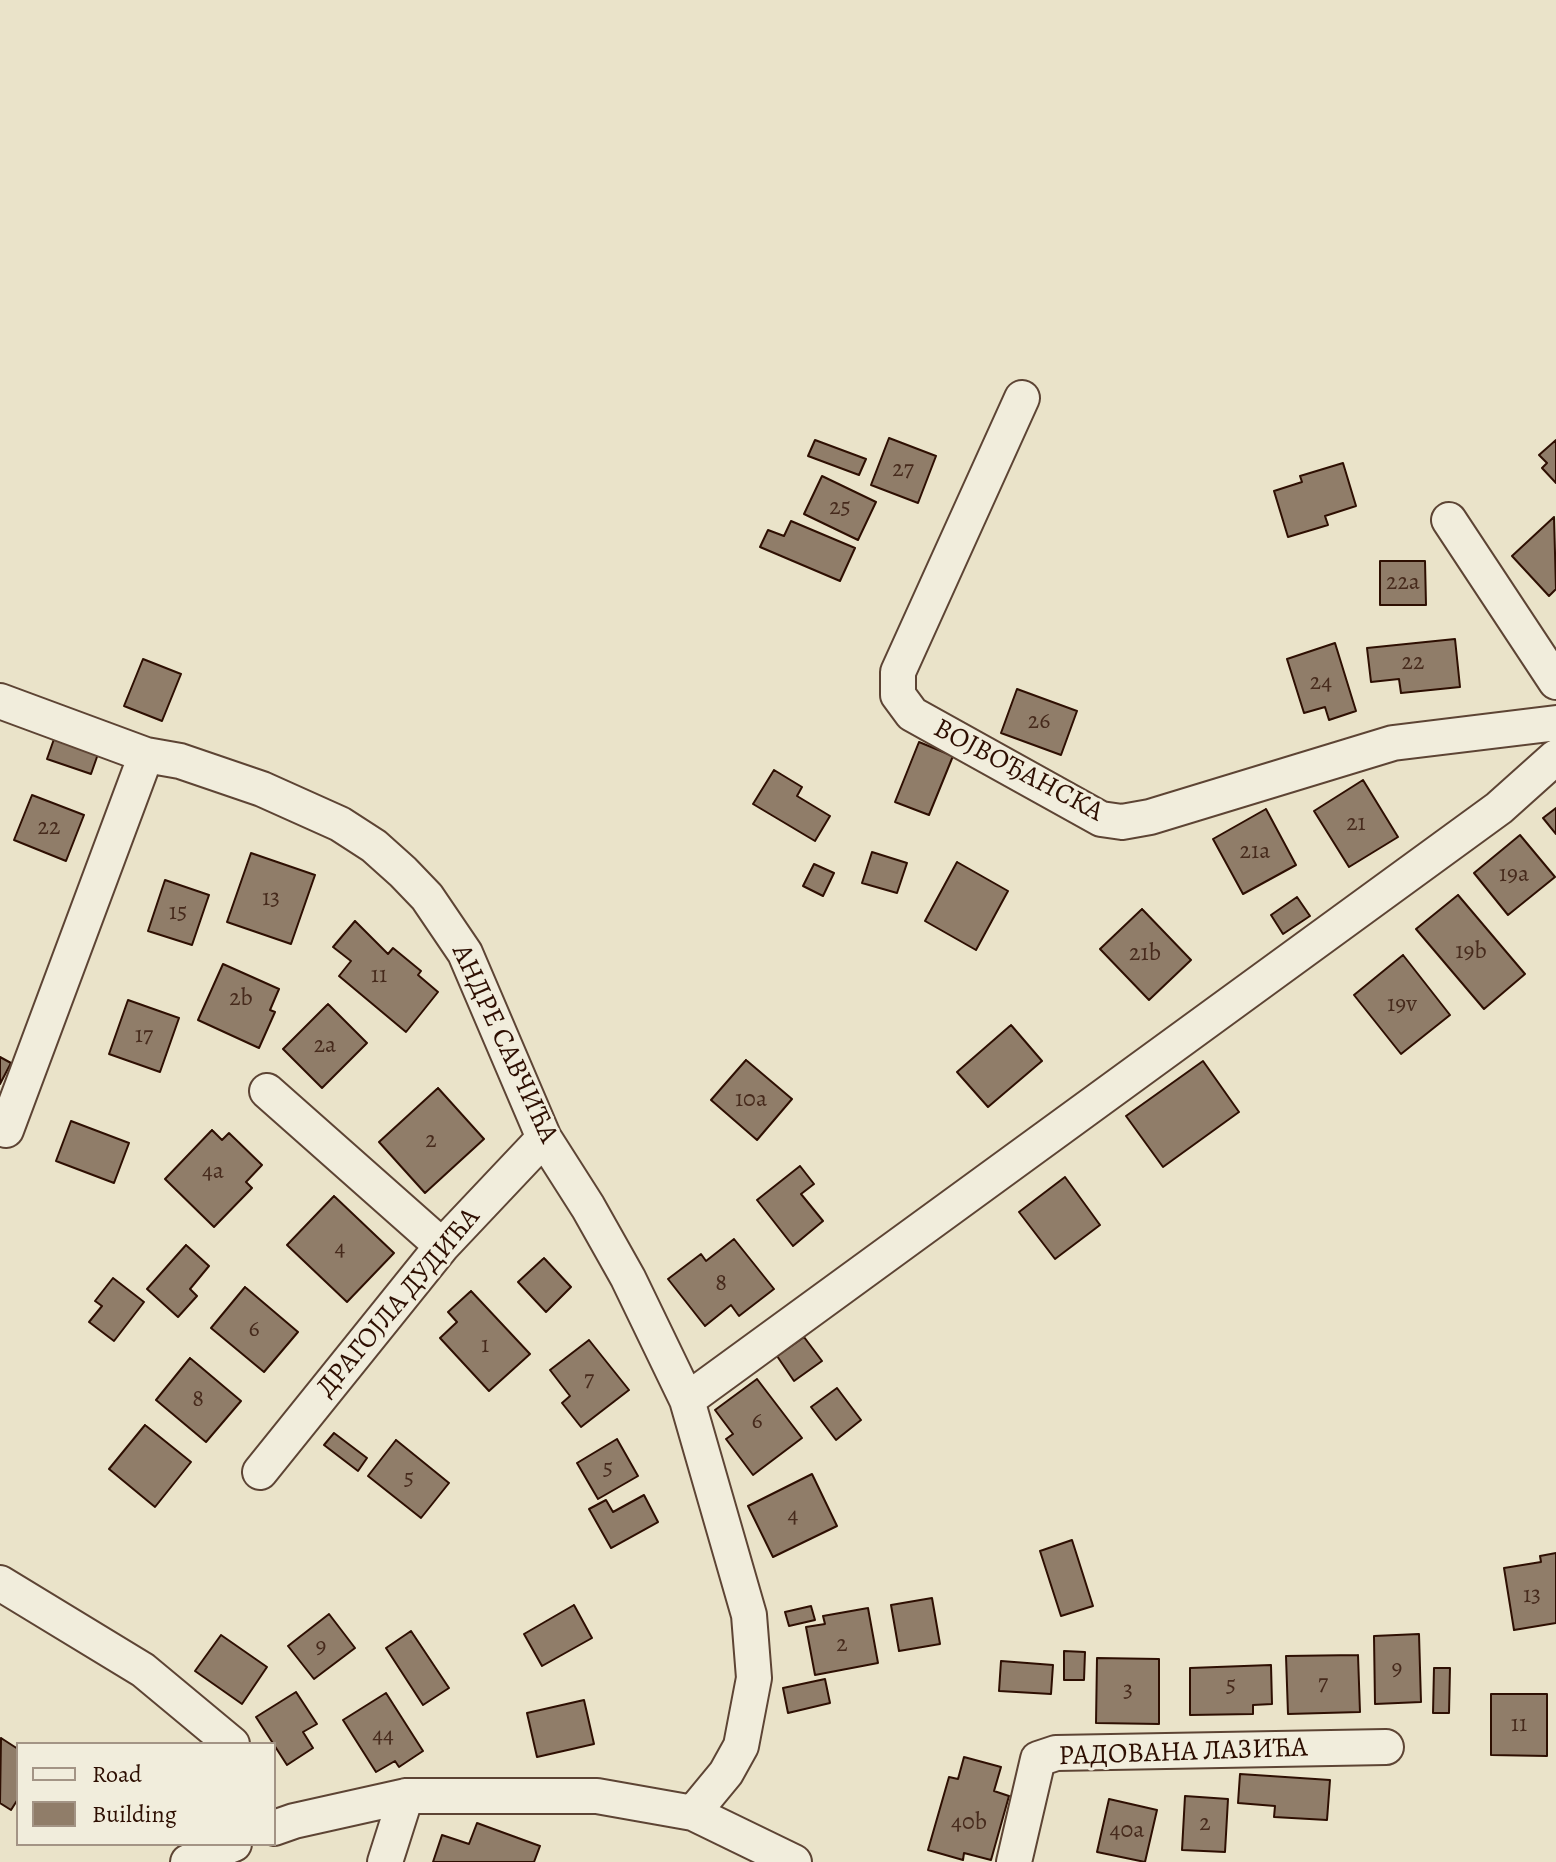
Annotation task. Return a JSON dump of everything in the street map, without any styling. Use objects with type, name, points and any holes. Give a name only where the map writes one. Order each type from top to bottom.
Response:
[{"type":"street","name":"ВОЈВОЂАНСКА","points":[[1022,398],[898,672],[898,695],[912,714],[1101,819],[1122,822],[1150,817],[1393,743],[1556,723]]},
{"type":"street","points":[[1449,520],[1556,682]]},
{"type":"street","name":"АНДРЕ САВЧИЋА","points":[[0,701],[146,755],[180,761],[262,789],[314,812],[374,846],[403,872],[427,897],[465,953],[544,1138],[628,1278],[687,1400],[749,1615],[754,1678],[741,1746],[726,1773],[693,1813]]},
{"type":"street","points":[[6,1130],[146,755]]},
{"type":"street","points":[[687,1400],[1499,808],[1556,757]]},
{"type":"street","points":[[267,1091],[442,1246]]},
{"type":"street","name":"ДРАГОЈЛА ДУДИЋА","points":[[260,1472],[442,1246],[544,1138]]},
{"type":"street","points":[[0,1583],[143,1670],[230,1742]]},
{"type":"street","name":"РАДОВАНА ЛАЗИЋА","points":[[1014,1862],[1038,1759],[1056,1753],[1386,1747]]},
{"type":"street","points":[[385,1862],[406,1796]]},
{"type":"street","points":[[281,1815],[406,1796],[597,1796],[693,1813],[792,1861]]},
{"type":"street","points":[[188,1862],[229,1846]]},
{"type":"building","points":[[889,438],[936,456],[918,503],[871,485]]},
{"type":"building","points":[[815,440],[866,459],[859,475],[808,456]]},
{"type":"building","points":[[1556,440],[1556,483],[1542,468],[1547,463],[1539,455]]},
{"type":"building","points":[[1343,463],[1356,506],[1325,516],[1328,525],[1288,537],[1274,491],[1302,482],[1300,476]]},
{"type":"building","points":[[822,476],[876,502],[858,540],[804,514]]},
{"type":"building","points":[[1554,517],[1556,589],[1549,596],[1512,556]]},
{"type":"building","points":[[791,521],[855,548],[840,581],[760,547],[768,530],[784,536]]},
{"type":"building","points":[[1380,561],[1425,561],[1426,605],[1380,605]]},
{"type":"building","points":[[1455,639],[1460,687],[1401,693],[1399,679],[1371,682],[1367,648]]},
{"type":"building","points":[[1335,643],[1356,711],[1329,720],[1325,707],[1304,713],[1287,659]]},
{"type":"building","points":[[143,659],[181,674],[162,721],[124,706]]},
{"type":"building","points":[[1017,689],[1077,711],[1061,755],[1001,733]]},
{"type":"building","points":[[54,739],[98,754],[91,774],[47,759]]},
{"type":"building","points":[[919,742],[953,756],[929,815],[895,802]]},
{"type":"building","points":[[774,770],[802,787],[797,796],[830,816],[815,841],[753,804]]},
{"type":"building","points":[[1363,780],[1398,837],[1349,867],[1314,811]]},
{"type":"building","points":[[32,795],[84,815],[66,861],[14,840]]},
{"type":"building","points":[[1556,808],[1556,834],[1543,818]]},
{"type":"building","points":[[1266,809],[1296,865],[1243,894],[1213,839]]},
{"type":"building","points":[[1520,835],[1555,877],[1508,915],[1474,873]]},
{"type":"building","points":[[872,852],[907,863],[897,893],[862,883]]},
{"type":"building","points":[[251,853],[315,875],[291,944],[227,922]]},
{"type":"building","points":[[957,862],[1008,891],[976,950],[925,921]]},
{"type":"building","points":[[814,864],[834,873],[823,896],[803,886]]},
{"type":"building","points":[[165,880],[209,895],[192,945],[148,931]]},
{"type":"building","points":[[1458,895],[1525,974],[1484,1009],[1416,929]]},
{"type":"building","points":[[1297,897],[1310,916],[1283,934],[1271,915]]},
{"type":"building","points":[[1142,909],[1191,960],[1149,1000],[1100,949]]},
{"type":"building","points":[[355,921],[388,954],[393,948],[421,971],[418,975],[438,992],[406,1032],[339,976],[351,961],[333,947]]},
{"type":"building","points":[[1403,955],[1450,1015],[1401,1054],[1354,995]]},
{"type":"building","points":[[223,964],[279,989],[270,1010],[275,1012],[259,1048],[198,1020]]},
{"type":"building","points":[[128,1000],[179,1018],[160,1072],[109,1054]]},
{"type":"building","points":[[328,1004],[367,1043],[322,1088],[283,1049]]},
{"type":"building","points":[[1011,1025],[1042,1061],[988,1107],[957,1072]]},
{"type":"building","points":[[0,1057],[11,1063],[0,1084]]},
{"type":"building","points":[[746,1060],[792,1099],[757,1140],[711,1100]]},
{"type":"building","points":[[1203,1061],[1239,1112],[1163,1167],[1126,1116]]},
{"type":"building","points":[[438,1088],[484,1139],[425,1193],[379,1142]]},
{"type":"building","points":[[71,1121],[129,1143],[114,1183],[56,1161]]},
{"type":"building","points":[[212,1130],[222,1140],[229,1133],[262,1165],[246,1182],[252,1188],[214,1227],[165,1179]]},
{"type":"building","points":[[800,1166],[814,1184],[801,1194],[823,1221],[793,1246],[757,1200]]},
{"type":"building","points":[[1065,1177],[1100,1225],[1055,1259],[1019,1212]]},
{"type":"building","points":[[334,1196],[394,1253],[347,1302],[287,1245]]},
{"type":"building","points":[[734,1239],[774,1289],[739,1316],[731,1305],[705,1326],[668,1279],[701,1254],[706,1261]]},
{"type":"building","points":[[186,1245],[209,1266],[190,1289],[197,1296],[178,1317],[147,1289]]},
{"type":"building","points":[[544,1258],[571,1287],[546,1312],[518,1282]]},
{"type":"building","points":[[113,1278],[144,1302],[114,1341],[89,1322],[102,1306],[95,1301]]},
{"type":"building","points":[[245,1287],[298,1332],[264,1372],[211,1328]]},
{"type":"building","points":[[471,1291],[530,1354],[489,1391],[440,1338],[457,1322],[448,1312]]},
{"type":"building","points":[[804,1337],[822,1361],[794,1381],[777,1356]]},
{"type":"building","points":[[589,1340],[629,1390],[581,1427],[562,1403],[570,1396],[550,1370]]},
{"type":"building","points":[[190,1358],[241,1401],[206,1442],[156,1400]]},
{"type":"building","points":[[757,1379],[802,1438],[753,1475],[726,1439],[733,1434],[715,1410]]},
{"type":"building","points":[[837,1388],[861,1420],[836,1440],[811,1407]]},
{"type":"building","points":[[145,1425],[191,1462],[155,1507],[109,1469]]},
{"type":"building","points":[[334,1433],[367,1458],[358,1471],[324,1445]]},
{"type":"building","points":[[617,1439],[638,1476],[598,1499],[577,1463]]},
{"type":"building","points":[[396,1440],[449,1483],[421,1518],[368,1476]]},
{"type":"building","points":[[812,1474],[837,1526],[773,1557],[748,1506]]},
{"type":"building","points":[[644,1495],[658,1522],[611,1548],[589,1509],[606,1500],[613,1512]]},
{"type":"building","points":[[1072,1540],[1093,1606],[1061,1616],[1040,1551]]},
{"type":"building","points":[[1556,1553],[1556,1623],[1514,1630],[1504,1568],[1541,1562],[1540,1556]]},
{"type":"building","points":[[932,1598],[940,1644],[899,1651],[891,1605]]},
{"type":"building","points":[[574,1605],[592,1638],[542,1666],[524,1634]]},
{"type":"building","points":[[811,1606],[815,1620],[789,1626],[785,1612]]},
{"type":"building","points":[[868,1608],[878,1663],[815,1675],[806,1627],[825,1624],[823,1616]]},
{"type":"building","points":[[329,1614],[355,1648],[314,1679],[288,1646]]},
{"type":"building","points":[[411,1631],[449,1688],[423,1705],[386,1648]]},
{"type":"building","points":[[1419,1634],[1421,1702],[1375,1704],[1374,1636]]},
{"type":"building","points":[[221,1635],[267,1667],[242,1704],[195,1671]]},
{"type":"building","points":[[1064,1651],[1085,1652],[1084,1680],[1064,1680]]},
{"type":"building","points":[[1358,1655],[1360,1712],[1288,1714],[1286,1656]]},
{"type":"building","points":[[1097,1658],[1159,1659],[1159,1724],[1096,1723]]},
{"type":"building","points":[[1001,1661],[1053,1665],[1051,1694],[999,1691]]},
{"type":"building","points":[[1271,1665],[1272,1704],[1253,1705],[1253,1714],[1190,1715],[1190,1668]]},
{"type":"building","points":[[1434,1668],[1450,1668],[1449,1713],[1433,1713]]},
{"type":"building","points":[[825,1679],[830,1703],[788,1713],[783,1688]]},
{"type":"building","points":[[296,1692],[317,1724],[303,1732],[313,1748],[287,1765],[276,1748],[276,1742],[272,1742],[256,1717]]},
{"type":"building","points":[[386,1693],[423,1751],[399,1767],[395,1761],[376,1772],[343,1720]]},
{"type":"building","points":[[1491,1694],[1547,1694],[1547,1756],[1491,1755]]},
{"type":"building","points":[[584,1700],[594,1744],[537,1757],[527,1713]]},
{"type":"building","points":[[1,1738],[16,1748],[16,1802],[11,1810],[0,1803]]},
{"type":"building","points":[[964,1757],[1001,1767],[994,1791],[1009,1796],[991,1860],[964,1853],[963,1860],[928,1850],[949,1777],[958,1779]]},
{"type":"building","points":[[1240,1774],[1330,1780],[1327,1820],[1274,1817],[1275,1806],[1238,1803]]},
{"type":"building","points":[[1185,1796],[1228,1799],[1225,1852],[1182,1850]]},
{"type":"building","points":[[1109,1799],[1157,1810],[1145,1862],[1097,1852]]},
{"type":"building","points":[[477,1823],[540,1846],[534,1862],[433,1862],[442,1835],[469,1844]]}]
